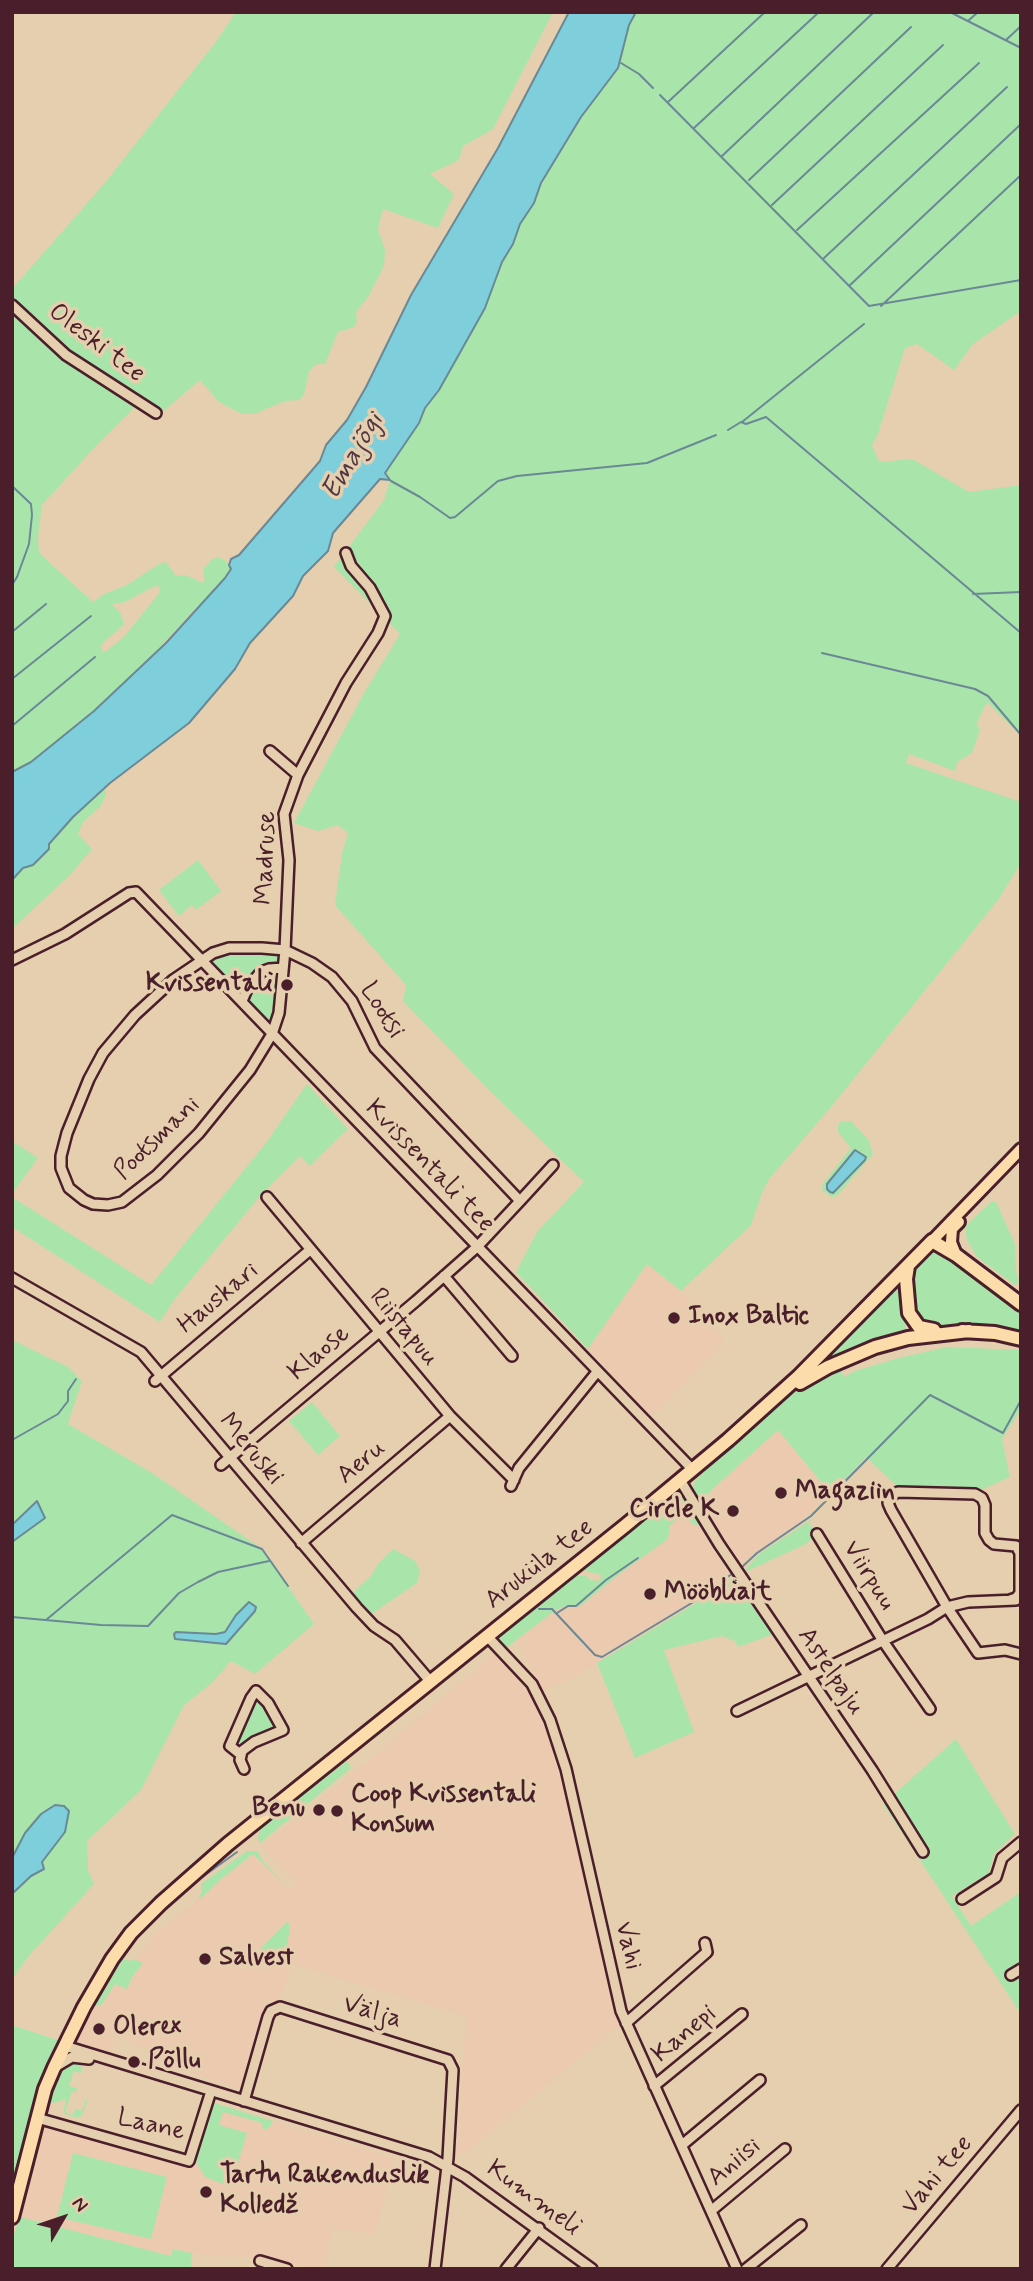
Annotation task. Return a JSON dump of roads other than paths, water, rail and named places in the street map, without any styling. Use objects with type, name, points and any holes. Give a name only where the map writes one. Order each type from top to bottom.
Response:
[{"type":"highway","points":[[757,1415],[932,1241],[956,1255],[1021,1304]]},
{"type":"highway","points":[[908,1265],[906,1279],[909,1312],[919,1327],[1021,1339]]},
{"type":"highway","points":[[757,1415],[802,1381],[851,1356],[908,1338],[969,1331]]},
{"type":"highway","name":"Aruküla tee","points":[[12,2217],[45,2089],[54,2068],[84,2007],[118,1950],[161,1903],[232,1840],[757,1415]]},
{"type":"main road","points":[[932,1241],[1021,1149]]},
{"type":"main road","points":[[956,1255],[951,1242],[952,1229],[989,1189],[993,1179]]},
{"type":"street","name":"Oleski tee","points":[[12,305],[66,355],[156,413]]},
{"type":"street","name":"Madruse","points":[[272,1034],[279,1013],[285,950],[289,860],[284,814],[298,775],[340,693],[378,633],[385,616],[370,588],[351,566],[346,553]]},
{"type":"street","points":[[270,751],[298,775]]},
{"type":"street","name":"Kvissentali tee","points":[[12,960],[65,934],[136,892],[597,1373],[693,1469]]},
{"type":"street","name":"Lootsi","points":[[201,960],[229,948],[285,950],[313,963],[332,977],[352,1001],[375,1048],[520,1201]]},
{"type":"street","name":"Pootsmani","points":[[201,960],[173,980],[135,1014],[103,1053],[76,1107],[61,1156],[64,1175],[73,1192],[93,1204],[108,1205],[122,1202],[143,1187],[199,1133],[225,1102],[272,1034]]},
{"type":"street","points":[[242,1001],[248,987],[261,972],[283,968]]},
{"type":"street","points":[[477,1247],[553,1165]]},
{"type":"street","name":"Riistapuu","points":[[267,1197],[450,1416],[513,1483],[519,1468],[597,1373]]},
{"type":"street","name":"Klaose","points":[[220,1465],[477,1247]]},
{"type":"street","name":"Hauskari","points":[[158,1378],[310,1250]]},
{"type":"street","points":[[444,1276],[512,1356]]},
{"type":"street","name":"Meruski","points":[[12,1278],[141,1352],[158,1378],[200,1429],[229,1457],[357,1608],[374,1626],[395,1640],[430,1681]]},
{"type":"street","name":"Aeru","points":[[301,1543],[450,1416]]},
{"type":"street","name":"Astelpaju","points":[[680,1480],[719,1544],[923,1852]]},
{"type":"street","points":[[737,1712],[947,1607],[968,1602],[1016,1600],[1020,1593],[1020,1553],[1016,1546],[994,1544],[985,1533],[985,1505],[982,1498],[975,1494],[898,1492],[890,1496],[888,1503],[891,1510],[947,1607],[978,1653],[1005,1650],[1021,1654]]},
{"type":"street","name":"Viirpuu","points":[[817,1535],[883,1641],[930,1709]]},
{"type":"street","name":"Vahi","points":[[487,1636],[532,1684],[550,1720],[566,1769],[626,2023],[737,2269]]},
{"type":"street","points":[[240,1754],[254,1742],[283,1730],[268,1703],[256,1691],[230,1746],[240,1754],[244,1769]]},
{"type":"street","points":[[962,1899],[996,1877],[1002,1858],[1021,1842]]},
{"type":"street","points":[[626,2023],[707,1952],[705,1943]]},
{"type":"street","points":[[1011,1975],[1021,1969]]},
{"type":"street","name":"Välja","points":[[244,2101],[268,2017],[271,2011],[280,2007],[441,2056],[452,2064],[453,2070],[448,2166]]},
{"type":"street","name":"Kanepi","points":[[654,2086],[742,2014]]},
{"type":"street","points":[[65,2046],[429,2157],[448,2166],[435,2269]]},
{"type":"street","points":[[54,2068],[72,2057],[105,2059]]},
{"type":"street","points":[[682,2145],[760,2081]]},
{"type":"street","name":"Laane","points":[[37,2118],[189,2161],[211,2091]]},
{"type":"street","name":"Vahi tee","points":[[887,2269],[1021,2110]]},
{"type":"street","name":"Aniisi","points":[[712,2210],[785,2148]]},
{"type":"street","name":"Kummeli","points":[[448,2166],[539,2228],[593,2269]]},
{"type":"street","points":[[746,2269],[801,2225]]},
{"type":"street","points":[[506,2269],[539,2228]]},
{"type":"street","points":[[257,2264],[287,2269]]},
{"type":"water","name":"Emajõgi","points":[[569,12],[636,12],[629,25],[618,68],[581,117],[541,183],[534,203],[520,224],[513,244],[502,262],[485,308],[439,390],[425,408],[419,423],[385,473],[390,480],[380,479],[333,533],[328,551],[303,576],[293,596],[250,643],[235,669],[189,723],[110,783],[73,817],[33,865],[23,868],[12,880],[12,772],[31,762],[94,711],[166,643],[225,578],[231,569],[231,559],[239,555],[320,461],[326,445],[347,420],[366,387],[411,295],[498,148]]},
{"type":"water","points":[[855,1150],[866,1157],[865,1160],[833,1193],[830,1192],[827,1184]]},
{"type":"water","points":[[37,1501],[45,1518],[12,1542],[12,1525]]},
{"type":"water","points":[[249,1602],[256,1607],[255,1611],[226,1644],[175,1639],[176,1632],[225,1632]]},
{"type":"water","points":[[55,1805],[64,1806],[69,1811],[65,1832],[42,1862],[44,1869],[31,1876],[12,1894],[12,1858],[25,1833],[41,1814]]},
{"type":"waterway","points":[[668,102],[765,12]]},
{"type":"waterway","points":[[694,128],[819,12]]},
{"type":"waterway","points":[[722,156],[874,12]]},
{"type":"waterway","points":[[950,12],[1021,48]]},
{"type":"waterway","points":[[968,21],[978,12]]},
{"type":"waterway","points":[[1006,40],[1021,26]]},
{"type":"waterway","points":[[749,180],[911,27]]},
{"type":"waterway","points":[[772,205],[943,45]]},
{"type":"waterway","points":[[621,63],[639,74],[653,88]]},
{"type":"waterway","points":[[797,230],[979,63]]},
{"type":"waterway","points":[[824,258],[1007,87]]},
{"type":"waterway","points":[[660,95],[869,306],[1021,280]]},
{"type":"waterway","points":[[849,286],[1021,124]]},
{"type":"waterway","points":[[881,306],[1021,175]]},
{"type":"waterway","points":[[742,422],[864,324]]},
{"type":"waterway","points":[[728,430],[741,422],[746,424],[766,417],[1021,633]]},
{"type":"waterway","points":[[391,481],[450,518],[455,517],[498,481],[517,476],[647,463],[716,435]]},
{"type":"waterway","points":[[12,486],[31,504],[32,515],[29,544],[12,585]]},
{"type":"waterway","points":[[973,594],[1021,592]]},
{"type":"waterway","points":[[12,632],[46,604]]},
{"type":"waterway","points":[[12,679],[91,616]]},
{"type":"waterway","points":[[822,653],[975,689],[988,696],[1021,735]]},
{"type":"waterway","points":[[12,726],[95,657]]},
{"type":"waterway","points":[[12,1440],[58,1414],[68,1401],[68,1391],[76,1379]]},
{"type":"waterway","points":[[742,1567],[757,1553],[811,1516],[930,1395],[1003,1433],[1021,1400]]},
{"type":"waterway","points":[[46,1620],[172,1515],[262,1549],[288,1586]]},
{"type":"waterway","points":[[557,1613],[568,1606],[576,1606],[606,1580],[638,1558]]},
{"type":"waterway","points":[[12,1617],[101,1625],[148,1626],[179,1593],[198,1582],[218,1572],[269,1561]]},
{"type":"waterway","points":[[539,1609],[552,1609],[595,1655],[602,1657],[700,1598],[733,1573]]},
{"type":"waterway","points":[[201,1878],[237,1852]]},
{"type":"place","name":"Kvissentali","points":[[287,985]]},
{"type":"place","name":"Inox Baltic","points":[[674,1318]]},
{"type":"place","name":"Magaziin","points":[[781,1493]]},
{"type":"place","name":"Circle K","points":[[733,1511]]},
{"type":"place","name":"Mööbliait","points":[[650,1594]]},
{"type":"place","name":"Benu","points":[[319,1810]]},
{"type":"place","name":"Coop Kvissentali Konsum","points":[[337,1811]]},
{"type":"place","name":"Salvest","points":[[205,1959]]},
{"type":"place","name":"Olerex","points":[[99,2029]]},
{"type":"place","name":"Põllu","points":[[134,2062]]},
{"type":"place","name":"Tartu Rakenduslik Kolledž","points":[[206,2192]]}]
